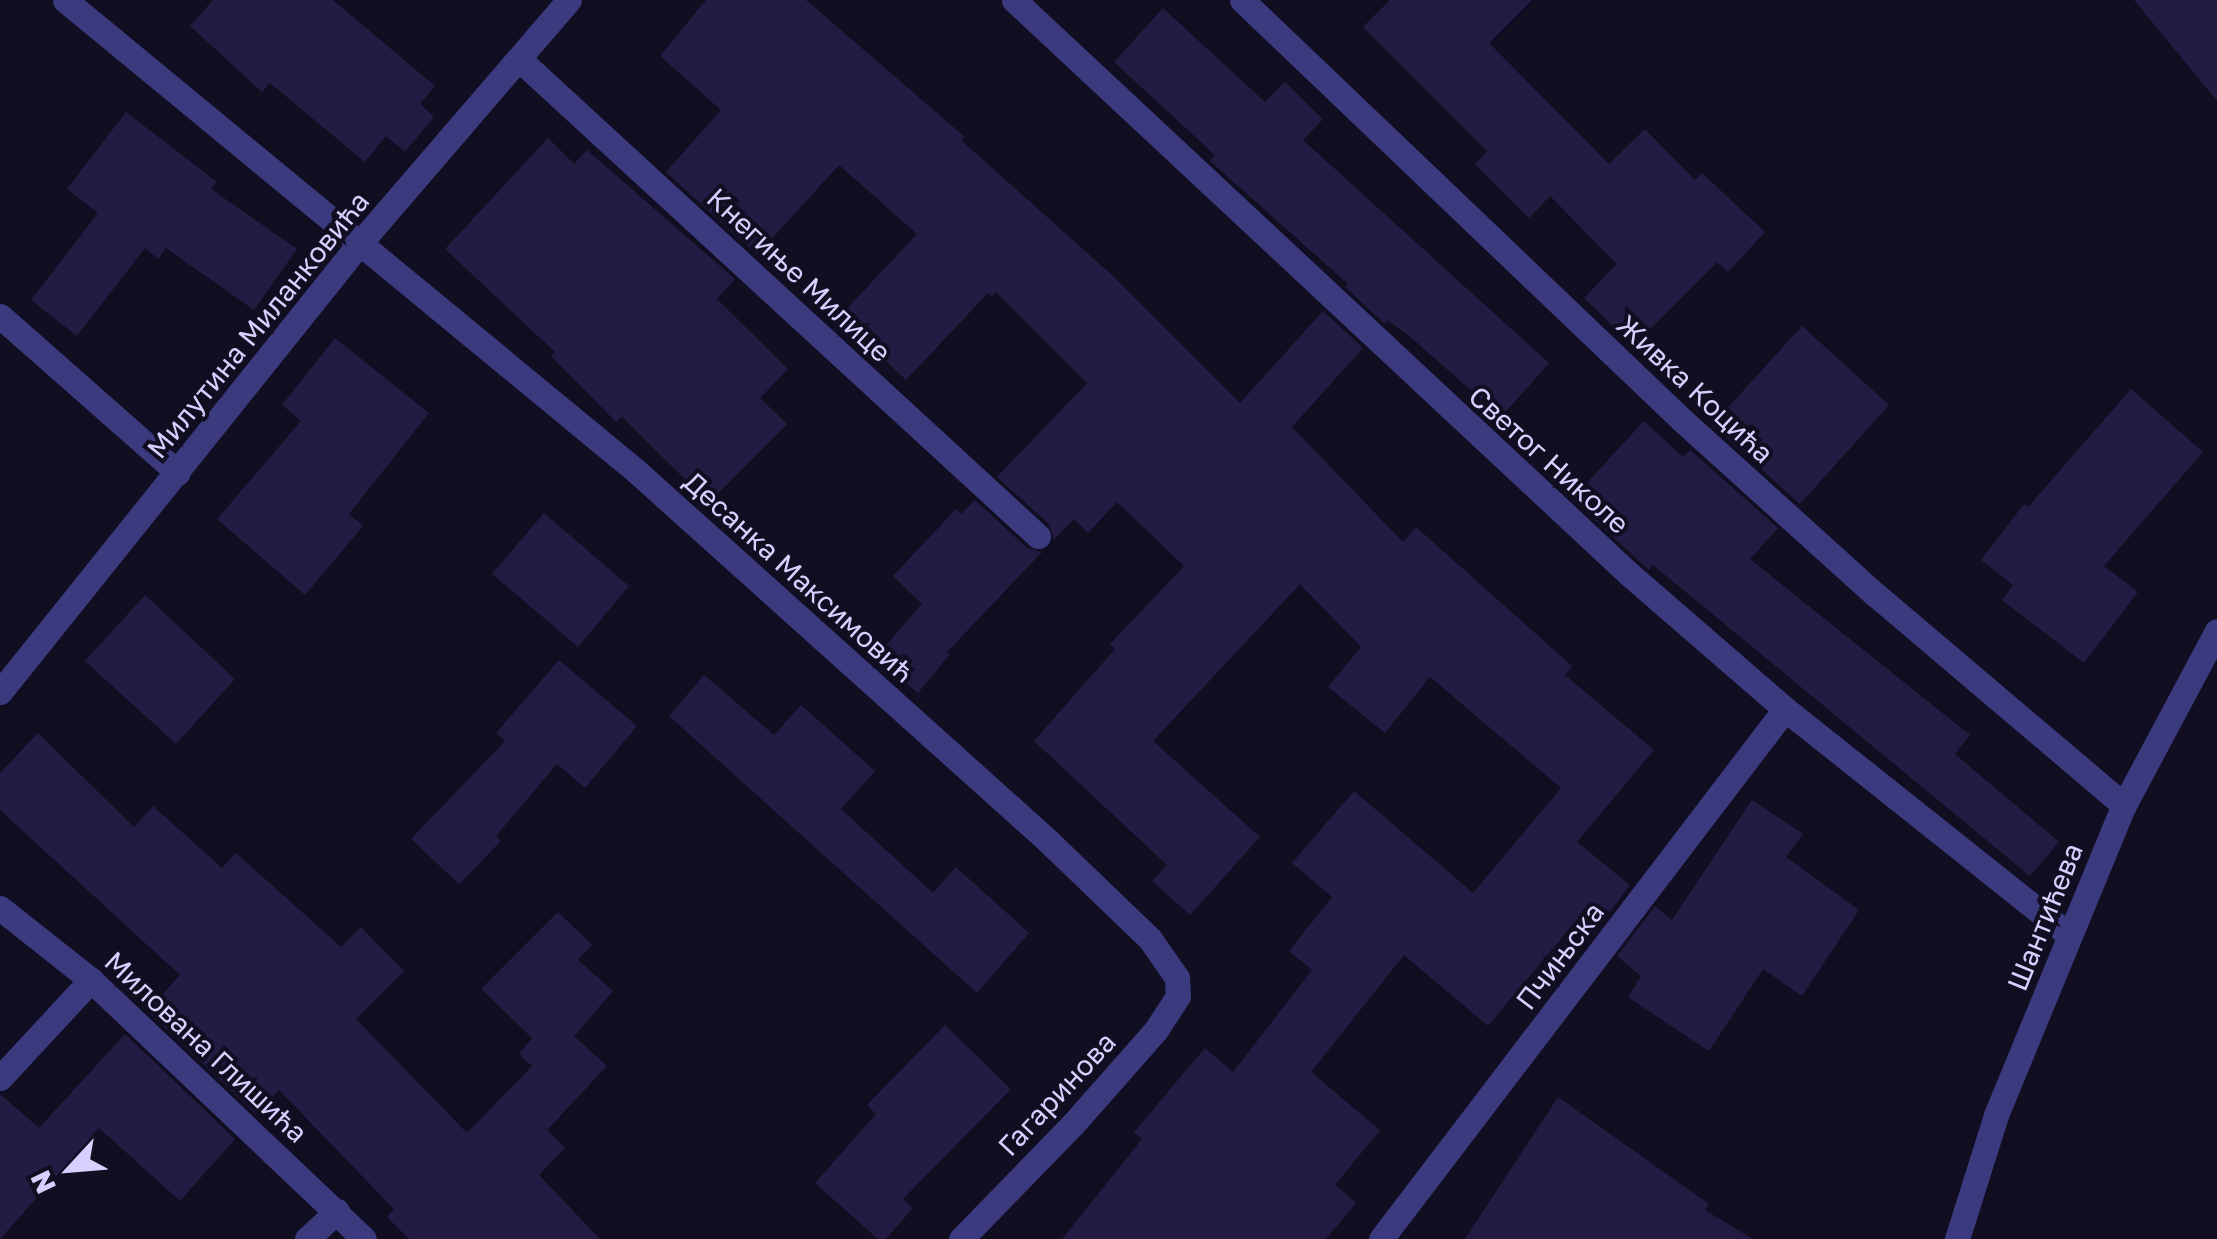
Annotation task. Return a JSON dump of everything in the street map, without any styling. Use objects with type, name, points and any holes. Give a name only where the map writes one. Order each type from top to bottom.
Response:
[{"type":"street","name":"Милутина Миланковића","points":[[0,692],[359,244],[568,0]]},
{"type":"street","name":"Светог Николе","points":[[1014,0],[1463,423],[1785,708],[2069,935]]},
{"type":"street","name":"Живка Коцића","points":[[1242,0],[1682,420],[1876,595],[2124,804]]},
{"type":"street","name":"Десанка Максимовић","points":[[67,2],[634,470],[1046,839],[1150,940],[1177,978]]},
{"type":"street","name":"Кнегиње Милице","points":[[519,59],[1038,536]]},
{"type":"street","points":[[0,316],[178,474]]},
{"type":"street","name":"Шантићева","points":[[1957,1239],[1996,1116],[2124,804],[2217,631]]},
{"type":"street","name":"Пчињска","points":[[1381,1239],[1785,708]]},
{"type":"street","name":"Милована Глишића","points":[[0,908],[92,980],[364,1239]]},
{"type":"street","name":"Гагаринова","points":[[961,1239],[1156,1030],[1178,996],[1177,978]]},
{"type":"street","points":[[0,1078],[92,980]]},
{"type":"street","points":[[307,1239],[338,1211]]},
{"type":"building","points":[[213,0],[333,0],[435,86],[420,104],[434,117],[405,152],[386,136],[365,162],[270,83],[262,92],[190,26]]},
{"type":"building","points":[[706,0],[806,0],[965,137],[962,141],[1113,276],[1240,403],[1323,311],[1363,348],[1292,427],[1403,542],[1416,527],[1572,666],[1565,675],[1654,750],[1577,842],[1630,885],[1592,936],[1575,922],[1488,1026],[1404,955],[1311,1072],[1380,1130],[1335,1185],[1356,1203],[1326,1239],[1062,1239],[1142,1139],[1134,1132],[1205,1048],[1233,1072],[1312,970],[1289,951],[1332,897],[1292,863],[1354,791],[1473,893],[1561,788],[1430,677],[1385,733],[1328,687],[1361,647],[1300,584],[1153,741],[1260,837],[1190,915],[1152,881],[1167,865],[1034,741],[1115,649],[1110,644],[1184,566],[1117,502],[1088,533],[1074,519],[1054,540],[1049,524],[997,477],[1087,383],[996,292],[992,297],[988,293],[906,380],[839,317],[917,234],[839,165],[757,255],[666,172],[721,110],[660,56]]},
{"type":"building","points":[[1390,0],[1532,0],[1489,43],[1609,164],[1645,129],[1695,180],[1702,173],[1765,232],[1728,272],[1717,262],[1633,346],[1584,298],[1617,264],[1550,196],[1529,218],[1475,164],[1487,151],[1363,27]]},
{"type":"building","points":[[2134,0],[2217,0],[2217,101]]},
{"type":"building","points":[[1163,8],[1265,102],[1285,82],[1323,119],[1303,140],[1549,363],[1501,417],[1407,334],[1388,321],[1385,324],[1345,287],[1348,284],[1210,161],[1215,155],[1114,62]]},
{"type":"building","points":[[126,112],[217,182],[211,189],[297,249],[254,310],[166,248],[158,259],[145,248],[77,336],[31,300],[98,213],[67,189]]},
{"type":"building","points":[[548,138],[574,164],[587,150],[735,279],[717,299],[788,369],[760,398],[787,424],[709,503],[622,417],[616,422],[551,356],[555,352],[445,249]]},
{"type":"building","points":[[1802,326],[1889,405],[1800,504],[1712,425]]},
{"type":"building","points":[[335,338],[429,413],[349,514],[363,526],[305,595],[217,519],[301,421],[282,405]]},
{"type":"building","points":[[2131,389],[2203,452],[2104,566],[2138,592],[2084,663],[2002,600],[2013,585],[1981,560],[2024,504],[2028,507]]},
{"type":"building","points":[[1644,421],[1683,457],[1690,450],[1778,528],[1750,559],[1970,735],[1955,754],[2059,842],[2030,876],[1653,565],[1649,570],[1572,499]]},
{"type":"building","points":[[975,500],[1027,548],[1042,552],[947,652],[950,654],[918,693],[875,658],[922,604],[893,576],[956,509],[961,514]]},
{"type":"building","points":[[544,513],[629,586],[578,647],[492,574]]},
{"type":"building","points":[[145,595],[235,679],[176,744],[85,661]]},
{"type":"building","points":[[559,660],[637,726],[585,788],[557,764],[496,836],[501,841],[459,884],[411,839],[505,741],[496,733]]},
{"type":"building","points":[[704,675],[774,735],[801,705],[875,771],[841,809],[933,893],[956,867],[1029,933],[977,993],[669,716]]},
{"type":"building","points":[[38,733],[134,827],[153,806],[222,868],[236,853],[341,947],[361,927],[404,971],[356,1019],[467,1133],[532,1066],[519,1054],[532,1038],[481,989],[558,912],[592,945],[578,960],[613,991],[574,1036],[607,1066],[547,1130],[565,1148],[539,1175],[600,1239],[409,1239],[387,1217],[394,1209],[279,1090],[257,1115],[147,1011],[180,975],[0,810],[0,773]]},
{"type":"building","points":[[1752,800],[1803,834],[1786,857],[1859,910],[1802,996],[1763,969],[1709,1051],[1628,997],[1641,976],[1617,956],[1655,906],[1672,920]]},
{"type":"building","points":[[945,1025],[1011,1089],[903,1199],[913,1208],[886,1239],[878,1239],[815,1183],[876,1114],[867,1105]]},
{"type":"building","points":[[125,1034],[235,1139],[180,1201],[99,1128],[0,1239],[0,1094],[39,1128]]},
{"type":"building","points":[[1558,1097],[1709,1204],[1705,1210],[1753,1239],[1465,1239]]}]
